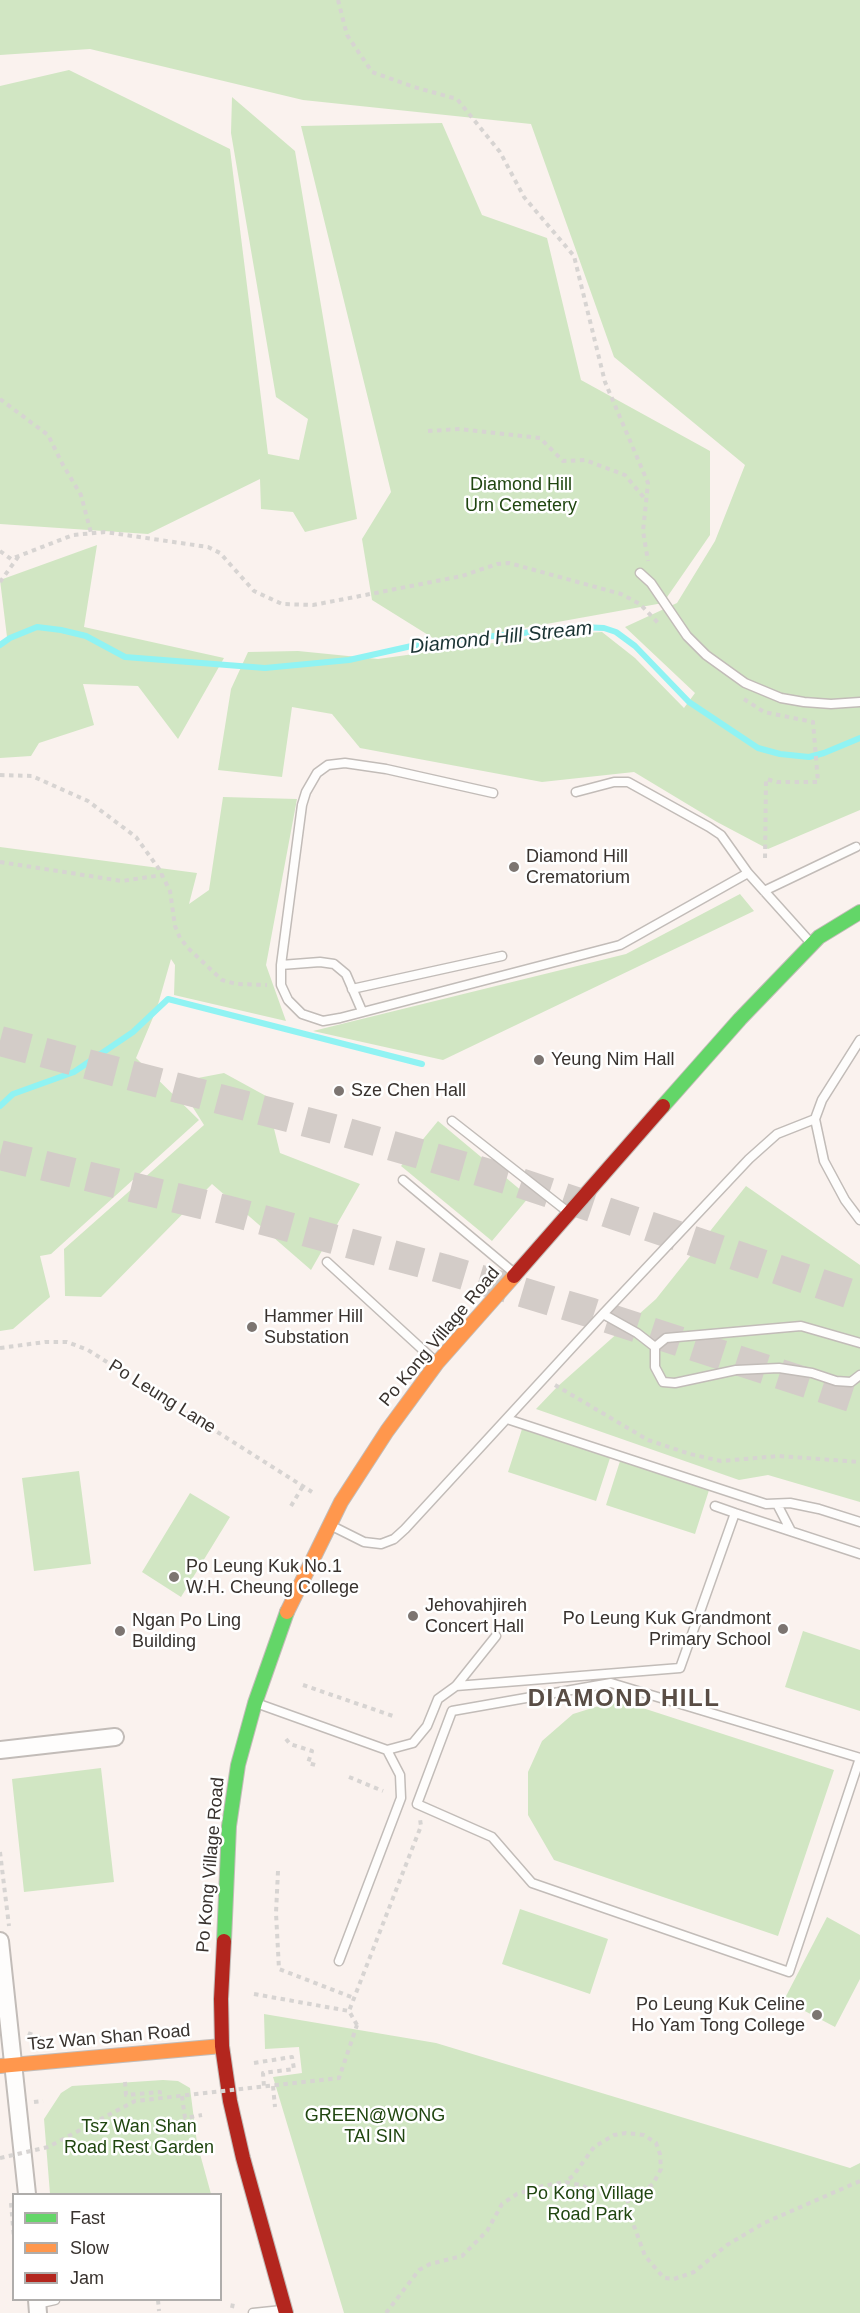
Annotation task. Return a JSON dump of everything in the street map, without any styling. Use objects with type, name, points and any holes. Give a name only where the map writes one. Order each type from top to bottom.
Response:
[{"type":"main road","name":"Po Kong Village Road","points":[[286,2311],[243,2158],[230,2101],[222,2046],[221,1958],[229,1826],[238,1766],[255,1703],[287,1611],[329,1524],[365,1462],[437,1363],[740,1019],[819,937],[860,912]]},
{"type":"main road","name":"Tsz Wan Shan Road","points":[[7,2066],[222,2046]]},
{"type":"street","points":[[0,1750],[115,1737]]},
{"type":"street","points":[[0,1941],[7,2066],[27,2193]]},
{"type":"lane","points":[[640,573],[651,583],[687,636],[706,655],[745,682],[780,698],[831,704],[860,702]]},
{"type":"lane","points":[[493,793],[386,769],[345,763],[328,765],[317,773],[306,792],[302,805],[281,965],[281,985],[288,1000],[302,1014],[323,1021],[565,961],[620,945],[748,873]]},
{"type":"lane","points":[[576,792],[614,782],[628,782],[637,785],[721,835],[748,873],[812,944]]},
{"type":"lane","points":[[764,891],[856,847]]},
{"type":"lane","points":[[352,989],[502,956]]},
{"type":"lane","points":[[281,965],[320,962],[334,964],[346,974],[362,1011]]},
{"type":"lane","points":[[860,1040],[822,1100],[815,1119],[824,1161],[844,1200],[860,1220]]},
{"type":"lane","points":[[329,1524],[364,1542],[381,1544],[394,1539],[749,1159],[777,1134],[815,1119]]},
{"type":"lane","points":[[452,1121],[569,1213]]},
{"type":"lane","points":[[404,1180],[515,1274]]},
{"type":"lane","points":[[327,1262],[437,1363]]},
{"type":"lane","points":[[603,1314],[655,1347]]},
{"type":"lane","points":[[655,1347],[666,1338],[801,1326],[860,1342]]},
{"type":"lane","points":[[655,1347],[655,1367],[663,1382],[675,1383],[736,1370],[779,1368],[812,1373],[836,1381],[851,1382],[860,1375]]},
{"type":"lane","points":[[507,1419],[766,1504],[790,1503],[819,1509],[860,1522]]},
{"type":"lane","points":[[777,1504],[791,1531]]},
{"type":"lane","points":[[715,1506],[860,1554]]},
{"type":"lane","points":[[456,1686],[680,1668],[735,1512]]},
{"type":"lane","points":[[255,1703],[387,1750],[413,1743],[427,1726],[438,1699],[456,1686],[496,1636]]},
{"type":"lane","points":[[611,1683],[860,1758],[789,1972],[532,1883],[492,1837],[417,1804],[452,1711],[611,1683]]},
{"type":"lane","points":[[339,1961],[401,1798],[400,1774],[387,1750]]},
{"type":"lane","points":[[253,2313],[286,2311]]},
{"type":"path","points":[[338,0],[347,35],[372,72],[457,99],[500,152],[524,197],[574,256],[605,382],[648,483],[643,531],[651,583]]},
{"type":"path","points":[[0,399],[48,435],[81,495],[91,533]]},
{"type":"path","points":[[429,431],[460,429],[540,438],[563,461],[585,460],[625,475],[646,500]]},
{"type":"path","points":[[0,550],[11,559],[73,535],[105,532],[208,547],[220,553],[254,591],[282,604],[313,604],[345,599],[462,576],[497,564],[509,563],[621,594],[639,604],[664,629]]},
{"type":"path","points":[[0,582],[18,556]]},
{"type":"path","points":[[737,694],[764,712],[813,722],[818,782],[777,782],[765,779],[765,860]]},
{"type":"path","points":[[0,775],[32,776],[88,801],[136,837],[170,891],[175,926],[180,938],[222,980],[236,984],[281,985]]},
{"type":"path","points":[[0,862],[122,881],[162,875]]},
{"type":"path","name":"Po Leung Lane","points":[[0,1348],[45,1342],[67,1342],[88,1350],[312,1492]]},
{"type":"path","points":[[546,1376],[557,1387],[648,1440],[690,1454],[721,1461],[779,1456],[860,1462]]},
{"type":"path","points":[[291,1506],[303,1486]]},
{"type":"path","points":[[303,1685],[396,1717]]},
{"type":"path","points":[[286,1739],[290,1744],[312,1751],[308,1763],[319,1766]]},
{"type":"path","points":[[349,1777],[383,1791]]},
{"type":"path","points":[[349,2011],[421,1826],[417,1804]]},
{"type":"path","points":[[278,1871],[276,1913],[279,1970],[354,1998]]},
{"type":"path","points":[[254,1994],[349,2011]]},
{"type":"path","points":[[0,2158],[48,2147],[135,2101],[339,2078],[357,2025],[349,2011]]},
{"type":"path","points":[[25,2027],[28,2033],[40,2039],[50,2039]]},
{"type":"path","points":[[254,2063],[292,2057],[294,2069],[263,2073],[264,2086]]},
{"type":"path","points":[[125,2082],[126,2095],[159,2092],[160,2098]]},
{"type":"path","points":[[273,2086],[275,2107]]},
{"type":"path","points":[[182,2096],[185,2118],[201,2115]]},
{"type":"path","points":[[386,2313],[419,2270],[430,2264],[462,2256],[487,2230],[502,2204],[517,2194],[565,2182],[580,2185],[614,2199],[627,2199],[639,2195],[653,2184],[661,2169],[660,2154],[656,2143],[644,2135],[626,2133],[614,2135],[602,2141],[586,2156],[573,2176],[565,2182]]},
{"type":"path","points":[[627,2199],[645,2256],[664,2278],[674,2279],[694,2272],[727,2245],[764,2223],[860,2181]]},
{"type":"path","points":[[159,2301],[159,2311]]},
{"type":"green space","points":[[0,0],[860,0],[860,810],[768,849],[717,822],[634,772],[542,782],[360,748],[332,714],[292,707],[282,777],[218,770],[231,689],[248,652],[298,651],[378,659],[544,636],[602,632],[635,658],[684,708],[695,693],[625,627],[677,603],[715,541],[745,465],[614,357],[531,124],[303,100],[90,49],[0,55]]},
{"type":"green space","points":[[69,70],[230,149],[268,454],[299,460],[308,419],[276,397],[231,133],[232,97],[295,151],[357,519],[305,532],[293,512],[261,509],[260,479],[148,534],[0,524],[0,86]]},
{"type":"green space","name":"Diamond Hill Urn Cemetery","points":[[442,123],[482,215],[547,238],[581,380],[710,451],[710,535],[663,603],[441,643],[372,600],[362,539],[391,492],[301,126]]},
{"type":"green space","points":[[97,545],[84,627],[224,658],[178,739],[138,686],[83,684],[94,725],[39,743],[31,756],[0,758],[0,645],[7,637],[0,580]]},
{"type":"green space","points":[[223,797],[297,799],[266,965],[286,1021],[174,995],[175,965],[171,959],[157,1008],[136,1058],[199,1120],[51,1254],[40,1256],[50,1297],[13,1329],[0,1331],[0,847],[197,873],[189,904],[209,890]]},
{"type":"green space","points":[[740,894],[754,911],[443,1060],[313,1031],[626,954]]},
{"type":"green space","points":[[224,1073],[266,1096],[280,1153],[360,1184],[311,1270],[212,1184],[101,1297],[65,1296],[64,1249],[204,1125],[177,1082]]},
{"type":"green space","points":[[438,1121],[529,1197],[492,1241],[401,1166]]},
{"type":"green space","points":[[746,1186],[860,1265],[860,1502],[768,1475],[739,1480],[536,1409],[557,1387],[656,1299]]},
{"type":"green space","points":[[523,1426],[611,1455],[596,1501],[508,1472]]},
{"type":"green space","points":[[621,1458],[710,1487],[695,1534],[606,1505]]},
{"type":"green space","points":[[79,1471],[91,1564],[34,1571],[22,1478]]},
{"type":"green space","points":[[190,1493],[230,1517],[181,1597],[142,1572]]},
{"type":"green space","points":[[803,1631],[860,1650],[860,1711],[785,1687]]},
{"type":"green space","points":[[618,1700],[834,1770],[778,1936],[554,1860],[528,1815],[528,1772],[542,1741],[573,1714]]},
{"type":"green space","points":[[101,1768],[114,1882],[24,1892],[12,1779]]},
{"type":"green space","points":[[520,1909],[608,1939],[590,1994],[502,1964]]},
{"type":"green space","points":[[827,1917],[860,1935],[860,1979],[835,2027],[784,2000]]},
{"type":"green space","name":"Po Kong Village Road Park","points":[[264,2014],[436,2043],[850,2168],[860,2163],[860,2313],[344,2313],[273,2077],[302,2073],[299,2047],[265,2049]]},
{"type":"green space","name":"Tsz Wan Shan Road Rest Garden","points":[[163,2080],[178,2081],[190,2088],[197,2143],[211,2193],[50,2193],[44,2119],[61,2093],[72,2086]]},
{"type":"waterway","name":"Diamond Hill Stream","points":[[0,645],[10,638],[37,627],[86,636],[125,657],[265,668],[349,660],[425,643],[581,627],[604,628],[616,632],[635,646],[689,702],[758,748],[780,754],[809,757],[860,738]]},
{"type":"waterway","points":[[0,1106],[13,1094],[74,1072],[133,1032],[168,999],[422,1064]]},
{"type":"tunnel","points":[[0,1041],[341,1131],[520,1183],[860,1297]]},
{"type":"tunnel","points":[[0,1155],[226,1210],[444,1269],[592,1313],[860,1400]]},
{"type":"traffic: fast","points":[[663,1106],[740,1019],[819,937],[860,912]]},
{"type":"traffic: fast","points":[[224,1941],[229,1826],[238,1765],[255,1703],[287,1612]]},
{"type":"traffic: slow","points":[[287,1612],[341,1502],[387,1431],[437,1363],[514,1276]]},
{"type":"traffic: slow","points":[[0,2066],[222,2046]]},
{"type":"traffic: jam","points":[[514,1276],[663,1106]]},
{"type":"traffic: jam","points":[[224,1941],[221,1999],[222,2046],[230,2101],[243,2158],[286,2313]]},
{"type":"place","name":"Diamond Hill Crematorium","points":[[514,867]]},
{"type":"place","name":"Yeung Nim Hall","points":[[539,1060]]},
{"type":"place","name":"Sze Chen Hall","points":[[339,1091]]},
{"type":"place","name":"Hammer Hill Substation","points":[[252,1327]]},
{"type":"place","name":"Po Leung Kuk No.1 W.H. Cheung College","points":[[174,1577]]},
{"type":"place","name":"Jehovahjireh Concert Hall","points":[[413,1616]]},
{"type":"place","name":"Po Leung Kuk Grandmont Primary School","points":[[783,1629]]},
{"type":"place","name":"Ngan Po Ling Building","points":[[120,1631]]},
{"type":"place","name":"Po Leung Kuk Celine Ho Yam Tong College","points":[[817,2015]]},
{"type":"district","name":"DIAMOND HILL","points":[[624,1699]]},
{"type":"park label","name":"GREEN@WONG TAI SIN","points":[[375,2126]]}]
